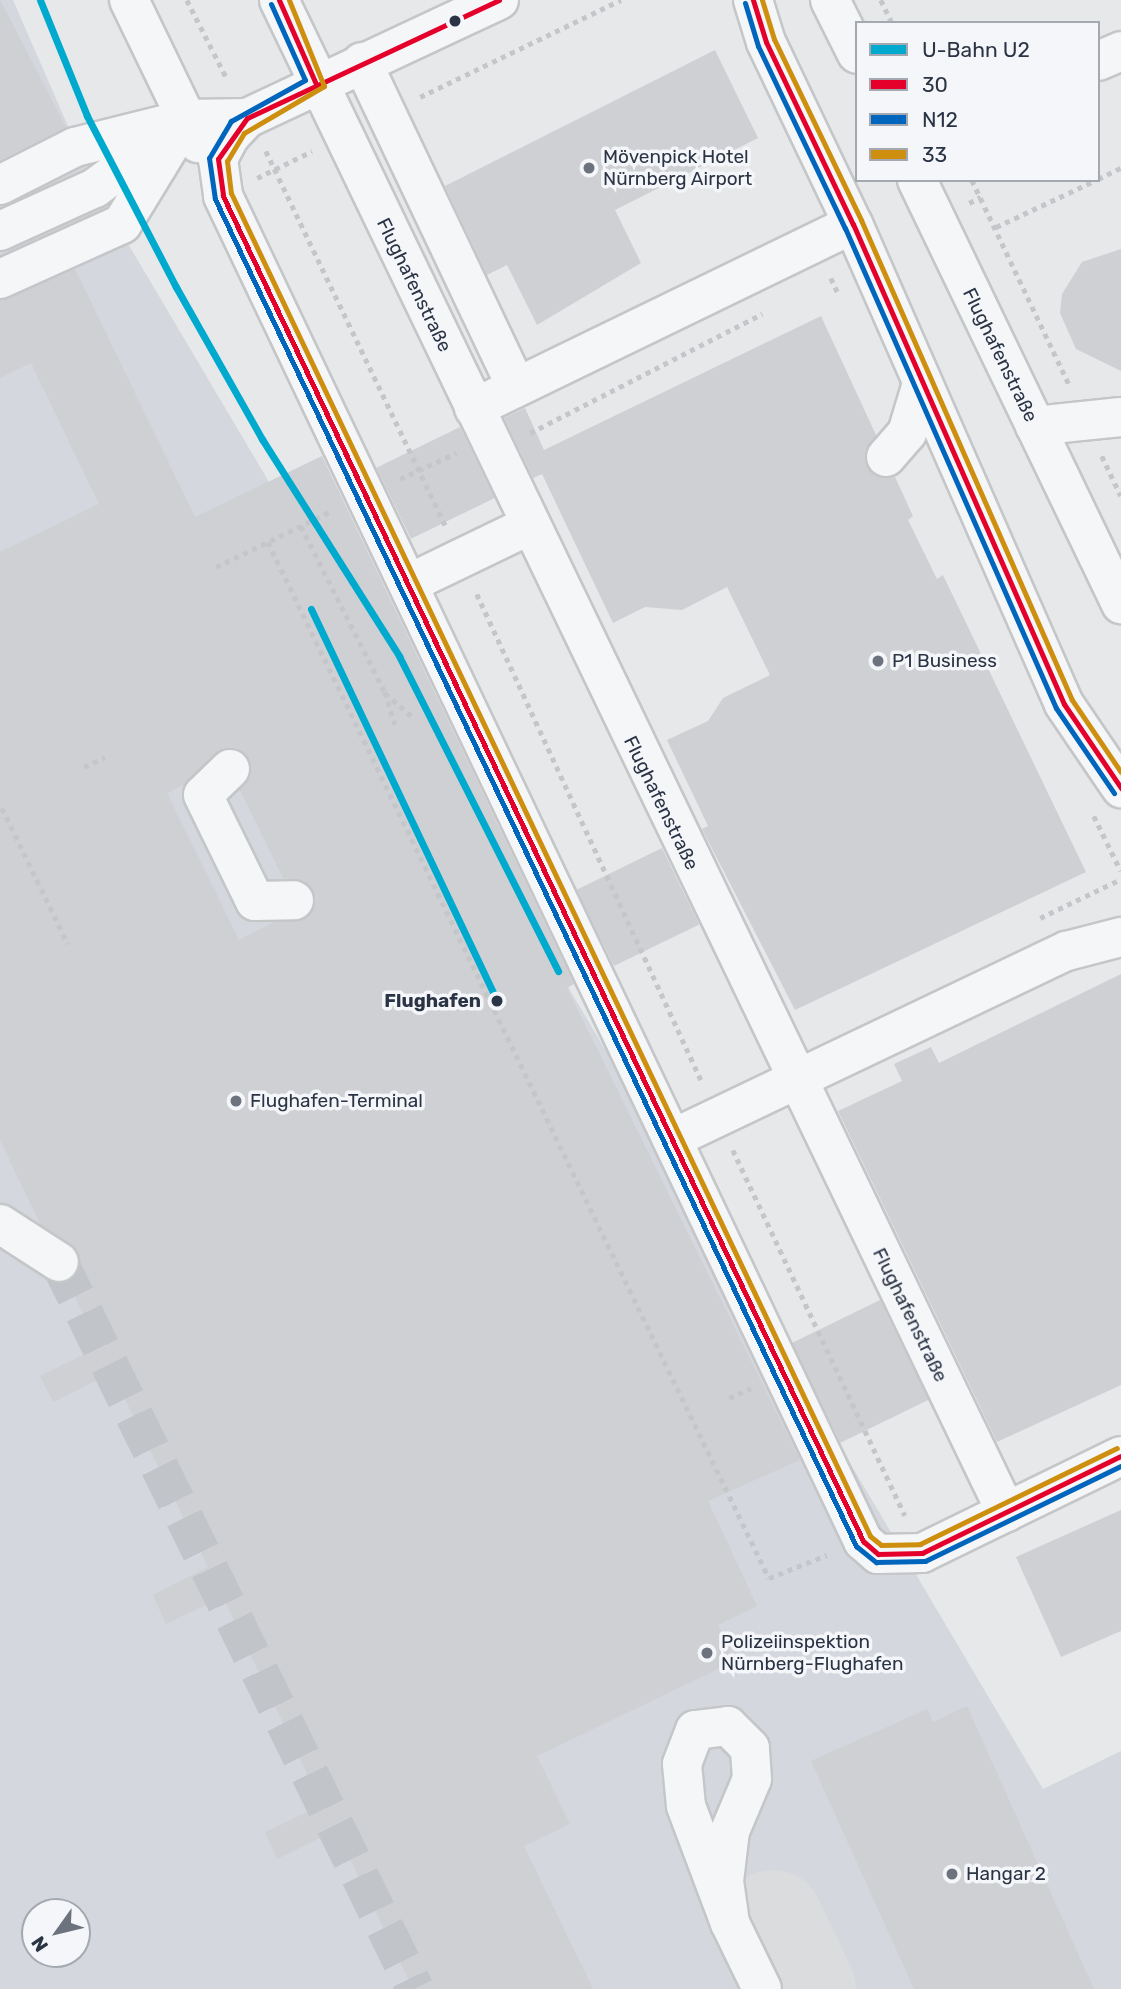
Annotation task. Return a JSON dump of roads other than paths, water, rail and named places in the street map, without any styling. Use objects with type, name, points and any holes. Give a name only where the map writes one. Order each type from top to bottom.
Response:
[{"type":"street","points":[[129,0],[411,583],[863,1541],[878,1554],[922,1553],[1121,1456]]},
{"type":"street","name":"Flughafenstraße","points":[[279,0],[316,84],[474,408],[794,1080],[1006,1512]]},
{"type":"street","points":[[223,196],[218,159],[230,136],[247,118],[499,0]]},
{"type":"street","points":[[753,0],[766,42],[853,224],[921,387],[1064,704],[1121,788]]},
{"type":"street","points":[[830,0],[855,50]]},
{"type":"street","points":[[1100,60],[1121,51]]},
{"type":"street","points":[[362,62],[516,387]]},
{"type":"street","points":[[0,185],[75,147],[186,119],[247,118]]},
{"type":"street","points":[[0,232],[95,188],[186,119]]},
{"type":"street","points":[[0,279],[122,224],[186,119]]},
{"type":"street","name":"Flughafenstraße","points":[[918,182],[1121,604]]},
{"type":"street","points":[[474,408],[853,224]]},
{"type":"street","points":[[886,457],[907,433],[921,387]]},
{"type":"street","points":[[1035,426],[1103,417]]},
{"type":"street","points":[[411,583],[530,525]]},
{"type":"street","points":[[230,769],[204,795],[215,818],[255,901],[293,900]]},
{"type":"street","points":[[672,1139],[1067,951],[1121,937]]},
{"type":"street","points":[[0,1224],[59,1262]]},
{"type":"street","points":[[730,1923],[762,1989]]},
{"type":"tunnel","points":[[59,1262],[415,1989]]},
{"type":"metro line","name":"U2","points":[[40,0],[87,116],[176,287],[262,439],[399,656],[558,971]]},
{"type":"metro line","name":"U2","points":[[311,609],[497,1001]]},
{"type":"place","name":"Mövenpick Hotel Nürnberg Airport","points":[[589,168]]},
{"type":"place","name":"P1 Business","points":[[878,661]]},
{"type":"place","name":"Flughafen","points":[[497,1001]]},
{"type":"place","name":"Flughafen-Terminal","points":[[236,1101]]},
{"type":"place","name":"Polizeiinspektion Nürnberg-Flughafen","points":[[707,1653]]},
{"type":"place","name":"Hangar 2","points":[[952,1874]]}]
